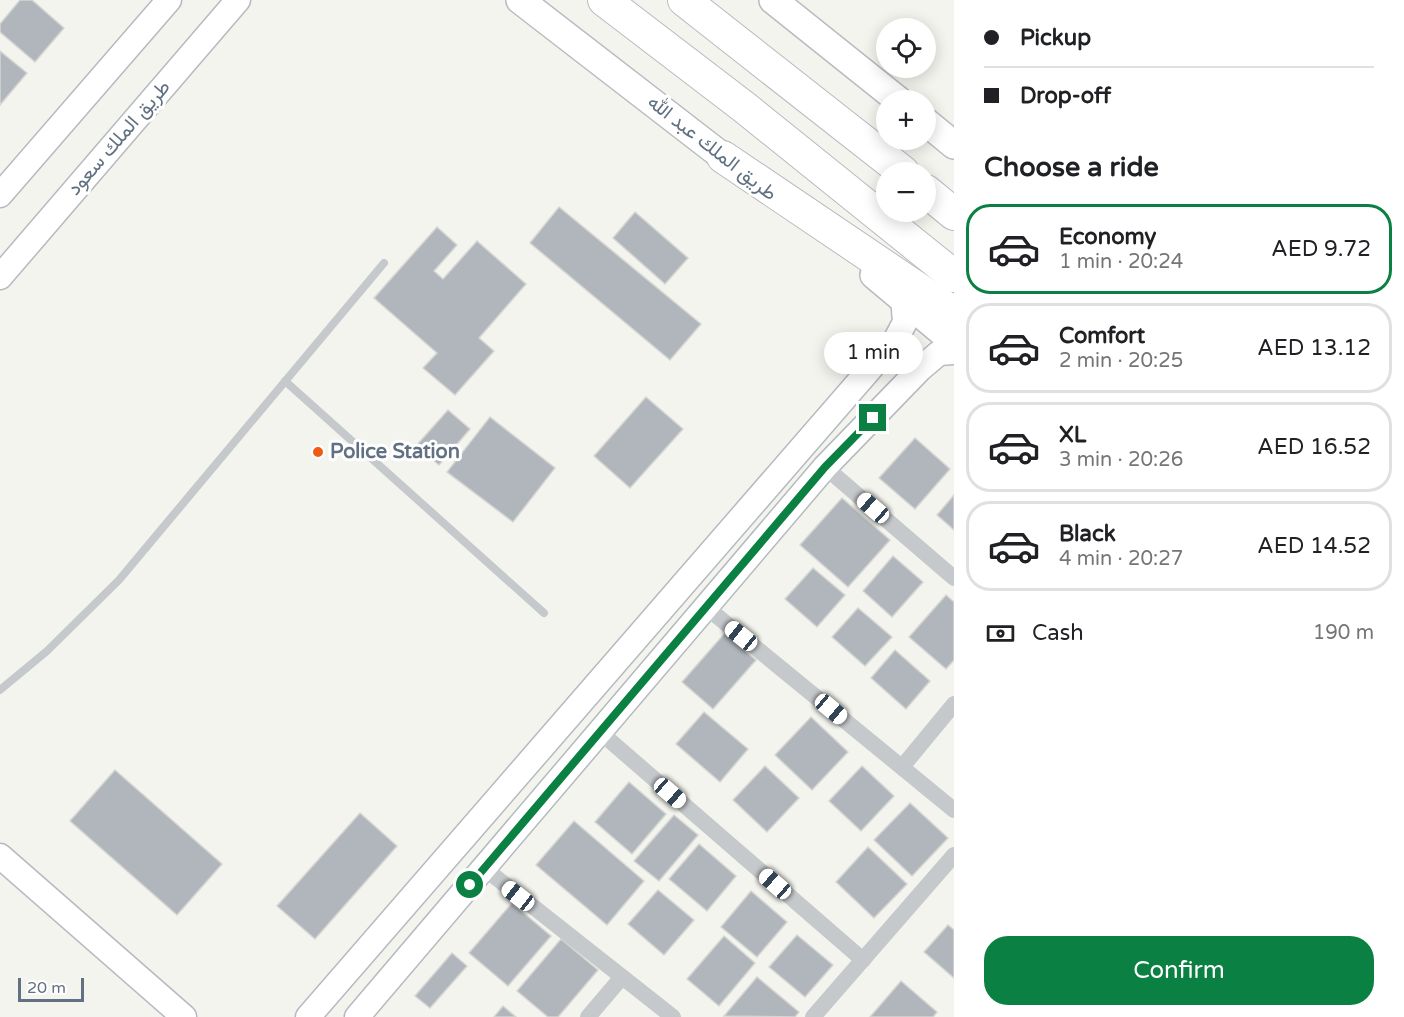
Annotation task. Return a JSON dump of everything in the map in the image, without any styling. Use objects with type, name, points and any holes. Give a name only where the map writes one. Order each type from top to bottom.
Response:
[{"type":"highway","points":[[604,0],[744,107],[954,276]]},
{"type":"highway","points":[[684,0],[890,162]]},
{"type":"highway","points":[[723,157],[954,314]]},
{"type":"highway","points":[[936,199],[954,214]]},
{"type":"main road","name":"طريق الملك عبد الله","points":[[520,0],[903,297],[954,342]]},
{"type":"main road","points":[[773,0],[886,90]]},
{"type":"main road","points":[[936,130],[954,145]]},
{"type":"street","points":[[3,185],[169,0]]},
{"type":"street","name":"طريق الملك سعود","points":[[0,277],[238,0]]},
{"type":"street","points":[[308,1017],[896,339],[905,322],[903,297]]},
{"type":"street","points":[[357,1017],[825,467],[921,369],[939,353],[954,352]]},
{"type":"street","points":[[825,467],[954,578]]},
{"type":"street","points":[[706,607],[954,810]]},
{"type":"street","points":[[902,767],[954,704]]},
{"type":"street","points":[[600,732],[862,960]]},
{"type":"street","points":[[813,1017],[954,855]]},
{"type":"street","points":[[0,856],[184,1017]]},
{"type":"street","points":[[484,868],[673,1017]]},
{"type":"street","points":[[588,1017],[622,977]]},
{"type":"lane","points":[[0,690],[47,651],[119,580],[384,262]]},
{"type":"lane","points":[[285,381],[544,613]]},
{"type":"building","points":[[20,0],[32,0],[64,28],[35,62],[0,32],[0,24]]},
{"type":"building","points":[[0,51],[27,73],[0,105]]},
{"type":"building","points":[[559,207],[701,324],[670,360],[530,243]]},
{"type":"building","points":[[635,212],[688,258],[665,284],[613,238]]},
{"type":"building","points":[[437,227],[457,245],[434,271],[443,279],[477,241],[526,284],[479,338],[494,351],[455,395],[423,368],[437,353],[374,298]]},
{"type":"building","points":[[646,397],[683,429],[630,488],[594,456]]},
{"type":"building","points":[[448,410],[470,429],[439,465],[416,446]]},
{"type":"building","points":[[490,417],[555,468],[513,522],[447,472]]},
{"type":"building","points":[[915,438],[950,469],[915,509],[879,478]]},
{"type":"building","points":[[954,495],[954,530],[937,515]]},
{"type":"building","points":[[842,498],[890,540],[848,587],[800,545]]},
{"type":"building","points":[[893,556],[923,582],[892,617],[863,591]]},
{"type":"building","points":[[813,568],[845,595],[817,627],[785,599]]},
{"type":"building","points":[[946,595],[954,602],[954,660],[946,669],[909,637]]},
{"type":"building","points":[[858,608],[892,637],[865,666],[832,637]]},
{"type":"building","points":[[725,633],[756,660],[713,709],[682,682]]},
{"type":"building","points":[[895,650],[930,681],[906,709],[871,678]]},
{"type":"building","points":[[704,712],[748,749],[720,782],[676,744]]},
{"type":"building","points":[[811,717],[848,752],[812,790],[775,755]]},
{"type":"building","points":[[765,766],[799,798],[767,832],[733,800]]},
{"type":"building","points":[[862,766],[894,796],[861,831],[829,801]]},
{"type":"building","points":[[115,770],[222,864],[177,915],[70,821]]},
{"type":"building","points":[[629,782],[666,814],[632,854],[595,822]]},
{"type":"building","points":[[910,803],[948,838],[912,876],[874,840]]},
{"type":"building","points":[[360,813],[397,846],[315,939],[277,906]]},
{"type":"building","points":[[674,815],[698,835],[659,881],[634,861]]},
{"type":"building","points":[[574,821],[644,881],[607,925],[536,865]]},
{"type":"building","points":[[699,844],[736,876],[707,911],[669,879]]},
{"type":"building","points":[[868,847],[907,884],[874,918],[836,882]]},
{"type":"building","points":[[658,890],[694,920],[664,955],[628,924]]},
{"type":"building","points":[[751,891],[787,922],[757,957],[721,927]]},
{"type":"building","points":[[512,903],[551,936],[508,986],[469,953]]},
{"type":"building","points":[[948,925],[954,930],[954,978],[924,952]]},
{"type":"building","points":[[797,935],[833,965],[805,997],[769,967]]},
{"type":"building","points":[[724,936],[755,963],[719,1006],[687,979]]},
{"type":"building","points":[[561,939],[598,970],[558,1017],[548,1017],[517,991]]},
{"type":"building","points":[[452,953],[467,966],[430,1008],[415,996]]},
{"type":"building","points":[[757,977],[799,1012],[795,1017],[724,1016]]},
{"type":"building","points":[[901,981],[937,1012],[933,1017],[870,1017]]},
{"type":"building","points":[[503,1006],[516,1017],[494,1017]]},
{"type":"place","name":"Police Station","points":[[318,452]]},
{"type":"route","points":[[470,885],[825,467],[873,418]]}]
